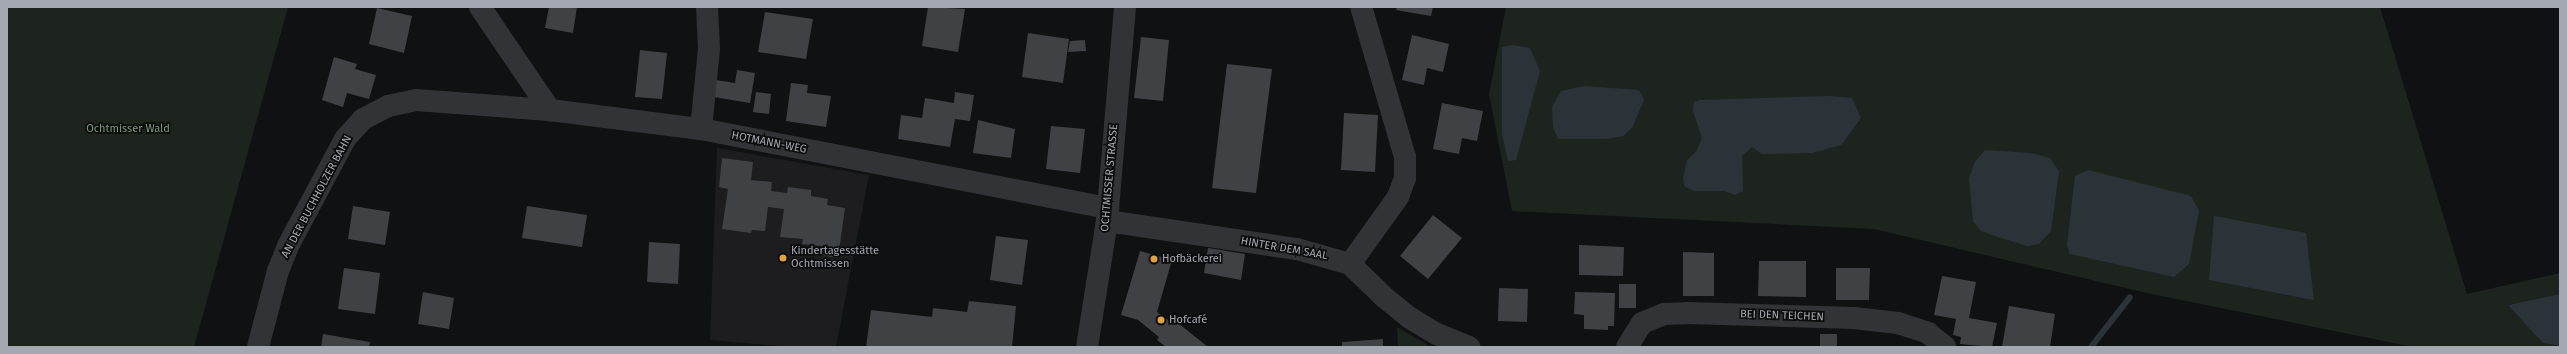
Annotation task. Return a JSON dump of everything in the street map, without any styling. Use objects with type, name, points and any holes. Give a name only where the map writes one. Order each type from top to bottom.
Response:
[{"type":"street","points":[[480,7],[550,110]]},
{"type":"street","points":[[701,129],[709,49],[706,7]]},
{"type":"street","name":"OCHTMISSER STRASSE","points":[[1087,347],[1108,214],[1124,7]]},
{"type":"street","points":[[1361,7],[1405,157],[1405,178],[1398,197],[1350,264],[1384,297],[1410,318],[1437,334],[1468,347]]},
{"type":"street","name":"AN DER BUCHHOLZER BAHN","points":[[258,347],[278,271],[289,244],[346,139],[363,119],[388,106],[416,100],[550,110]]},
{"type":"street","name":"HOTMANN-WEG","points":[[550,110],[701,129],[1108,214]]},
{"type":"street","name":"HINTER DEM SAAL","points":[[1108,214],[1297,249],[1350,264]]},
{"type":"street","name":"BEI DEN TEICHEN","points":[[1627,347],[1642,323],[1664,314],[1687,313],[1854,318],[1898,323],[1928,333],[1946,347]]},
{"type":"shaded area","points":[[1514,45],[1530,48],[1540,71],[1516,160],[1508,161],[1502,133],[1502,47]]},
{"type":"shaded area","points":[[1584,86],[1639,90],[1644,100],[1632,128],[1623,136],[1606,139],[1558,139],[1553,127],[1552,107],[1561,91]]},
{"type":"shaded area","points":[[1829,96],[1852,98],[1861,118],[1841,145],[1812,153],[1762,154],[1752,147],[1742,156],[1743,191],[1735,195],[1724,191],[1695,191],[1685,187],[1683,178],[1687,160],[1696,152],[1702,138],[1693,111],[1694,102],[1700,100]]},
{"type":"shaded area","name":"Kindertagesstätte Ochtmissen","points":[[717,148],[869,175],[836,347],[791,347],[710,340]]},
{"type":"shaded area","points":[[1985,150],[2031,153],[2050,158],[2059,171],[2051,231],[2039,244],[2027,246],[1995,236],[1981,231],[1973,221],[1969,178],[1975,162]]},
{"type":"shaded area","points":[[2088,170],[2191,196],[2199,211],[2189,264],[2174,277],[2070,254],[2067,245],[2075,176]]},
{"type":"shaded area","points":[[2214,216],[2306,233],[2314,300],[2209,280]]},
{"type":"shaded area","points":[[2560,294],[2560,346],[2543,343],[2508,305]]},
{"type":"green space","name":"Ochtmisser Wald","points":[[7,7],[288,7],[194,347],[7,347]]},
{"type":"green space","points":[[1506,7],[2380,7],[2467,294],[2560,273],[2560,294],[2508,305],[2543,342],[2560,347],[2413,347],[2147,293],[1874,229],[1512,211],[1489,94]]},
{"type":"green space","points":[[1397,327],[1431,347],[1398,347]]},
{"type":"building","points":[[549,7],[577,7],[573,33],[545,28]]},
{"type":"building","points":[[928,7],[965,9],[958,52],[922,46]]},
{"type":"building","points":[[1397,7],[1433,7],[1431,16],[1396,10]]},
{"type":"building","points":[[377,8],[412,16],[404,53],[369,44]]},
{"type":"building","points":[[765,12],[813,19],[806,59],[758,52]]},
{"type":"building","points":[[1028,33],[1069,39],[1063,83],[1022,77]]},
{"type":"building","points":[[1412,35],[1449,44],[1443,72],[1427,68],[1424,85],[1402,80]]},
{"type":"building","points":[[1141,37],[1169,40],[1163,101],[1134,98]]},
{"type":"building","points":[[1085,40],[1086,51],[1068,52],[1070,41]]},
{"type":"building","points":[[640,50],[667,53],[662,99],[635,97]]},
{"type":"building","points":[[334,57],[357,64],[355,69],[376,75],[369,99],[347,93],[343,107],[322,100]]},
{"type":"building","points":[[1227,64],[1272,69],[1256,193],[1212,188]]},
{"type":"building","points":[[737,70],[755,73],[750,103],[714,97],[716,80],[735,83]]},
{"type":"building","points":[[791,83],[808,85],[807,93],[831,96],[826,127],[786,121]]},
{"type":"building","points":[[756,92],[771,94],[769,114],[753,112]]},
{"type":"building","points":[[955,92],[974,95],[970,121],[955,119],[950,147],[898,139],[901,115],[922,118],[925,98],[954,103]]},
{"type":"building","points":[[1442,103],[1483,111],[1477,141],[1462,138],[1459,154],[1433,149]]},
{"type":"building","points":[[1344,113],[1378,115],[1375,172],[1341,170]]},
{"type":"building","points":[[978,120],[1015,129],[1011,158],[973,153]]},
{"type":"building","points":[[1051,126],[1085,129],[1080,173],[1046,169]]},
{"type":"building","points":[[722,158],[753,162],[751,180],[772,182],[771,191],[787,193],[788,187],[811,190],[811,196],[828,199],[827,205],[845,208],[838,258],[820,255],[821,246],[802,244],[803,239],[780,237],[784,209],[768,207],[765,231],[752,230],[751,233],[722,229],[728,189],[719,187]]},
{"type":"building","points":[[353,206],[390,212],[385,245],[348,239]]},
{"type":"building","points":[[527,206],[587,215],[582,247],[522,238]]},
{"type":"building","points":[[1433,215],[1462,238],[1428,279],[1400,256]]},
{"type":"building","points":[[996,236],[1028,240],[1022,285],[990,280]]},
{"type":"building","points":[[649,242],[680,244],[678,284],[647,282]]},
{"type":"building","points":[[1579,245],[1624,247],[1623,276],[1579,275]]},
{"type":"building","points":[[1208,248],[1245,254],[1241,280],[1204,273]]},
{"type":"building","points":[[1140,251],[1172,260],[1157,312],[1171,322],[1173,319],[1208,347],[1166,347],[1157,340],[1159,337],[1138,320],[1121,315]]},
{"type":"building","points":[[1683,252],[1714,253],[1714,296],[1683,296]]},
{"type":"building","points":[[1759,261],[1806,261],[1806,297],[1758,296]]},
{"type":"building","points":[[344,268],[380,273],[375,314],[338,309]]},
{"type":"building","points":[[1836,268],[1870,268],[1869,300],[1836,300]]},
{"type":"building","points":[[1942,276],[1976,282],[1969,318],[1997,323],[1992,347],[1960,344],[1961,337],[1953,335],[1956,319],[1934,315]]},
{"type":"building","points":[[1619,284],[1636,284],[1636,308],[1619,308]]},
{"type":"building","points":[[1499,288],[1528,289],[1527,322],[1498,321]]},
{"type":"building","points":[[423,292],[454,298],[449,329],[418,324]]},
{"type":"building","points":[[1575,292],[1615,293],[1614,326],[1608,326],[1608,330],[1584,329],[1584,315],[1574,314]]},
{"type":"building","points":[[969,301],[1016,306],[1012,347],[866,347],[871,310],[932,317],[933,308],[967,312]]},
{"type":"building","points":[[2009,306],[2055,314],[2050,347],[2002,347]]},
{"type":"building","points":[[323,334],[370,342],[369,347],[321,347]]},
{"type":"building","points":[[1820,334],[1837,334],[1837,347],[1820,347]]},
{"type":"building","points":[[1383,339],[1383,347],[1342,347],[1342,342]]},
{"type":"waterway","points":[[2091,347],[2130,297]]},
{"type":"place","name":"Kindertagesstätte Ochtmissen","points":[[783,258]]},
{"type":"place","name":"Hofbäckerei","points":[[1154,259]]},
{"type":"place","name":"Hofcafé","points":[[1161,320]]}]
